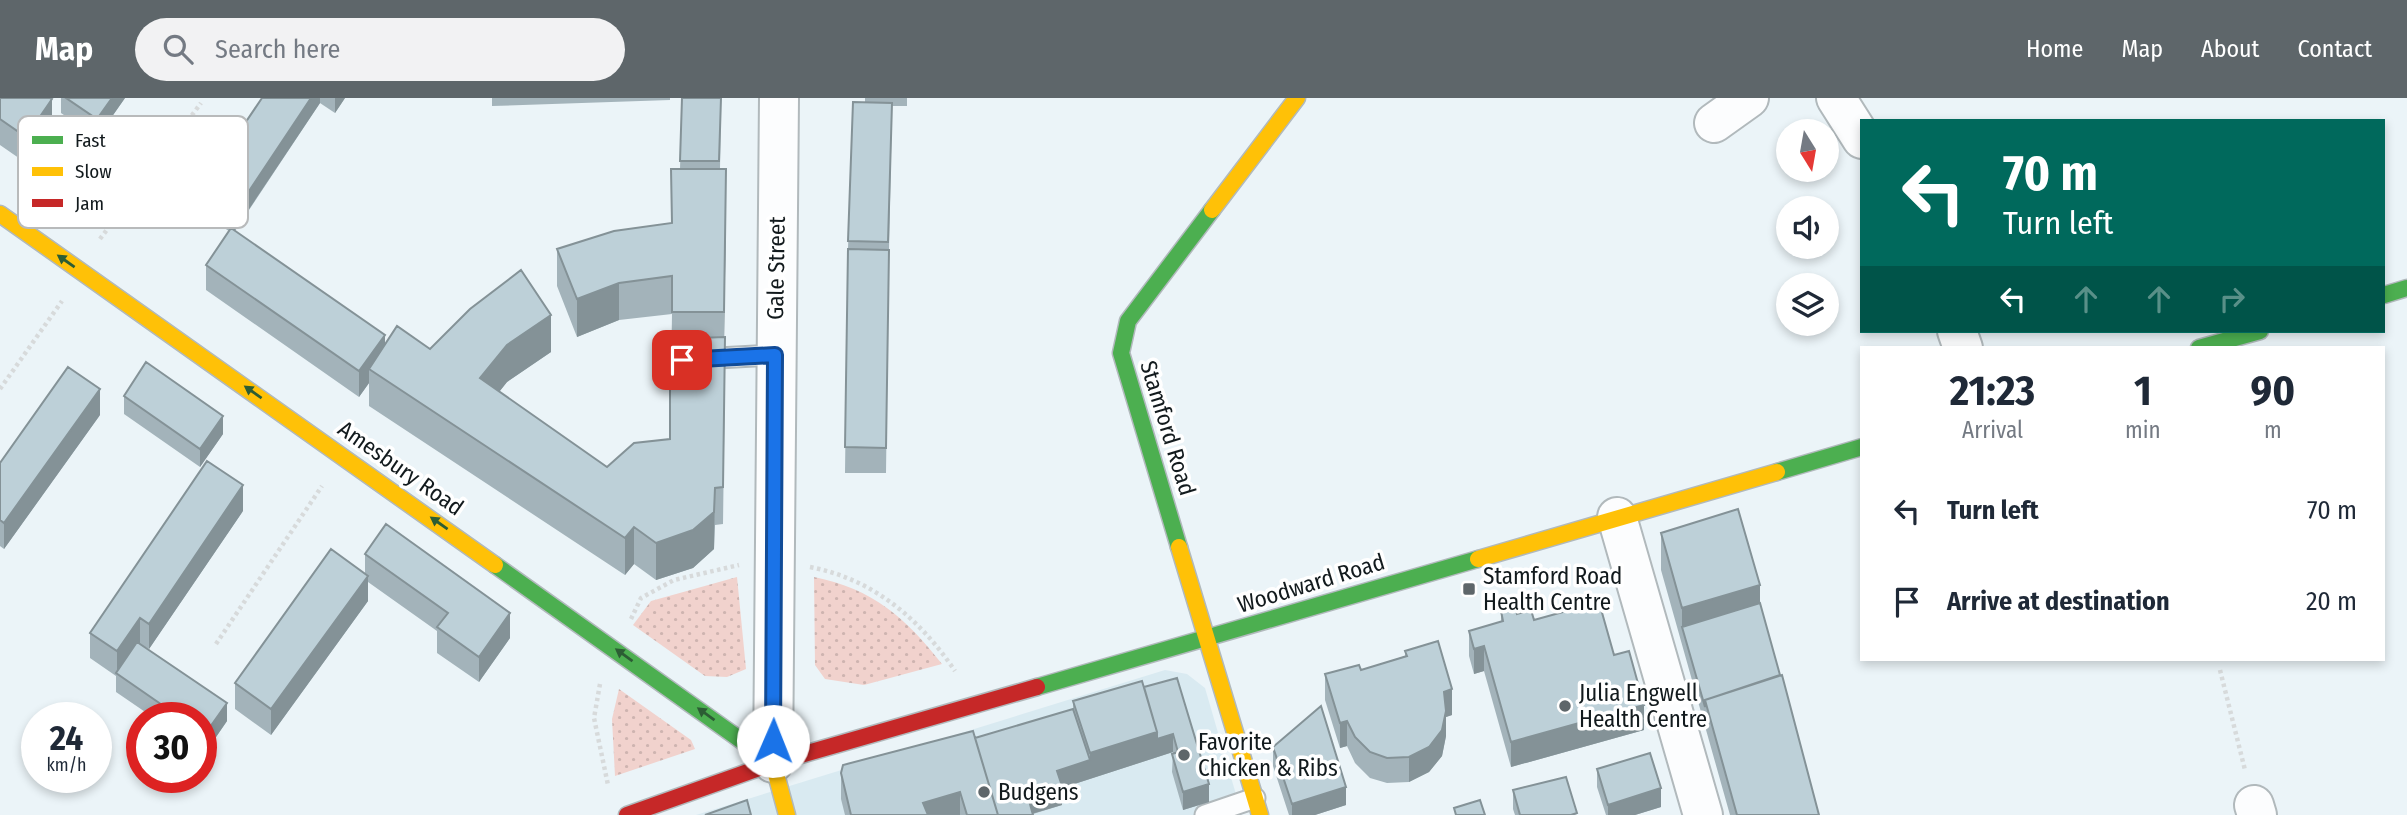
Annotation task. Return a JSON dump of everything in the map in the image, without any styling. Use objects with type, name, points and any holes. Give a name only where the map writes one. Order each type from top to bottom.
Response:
[{"type":"street","name":"Gale Street","points":[[779,98],[773,762],[787,815]]},
{"type":"street","name":"Stamford Road","points":[[1257,806],[1121,353],[1128,321],[1297,98]]},
{"type":"street","points":[[1714,123],[1749,98]]},
{"type":"street","points":[[1836,98],[1860,135]]},
{"type":"street","name":"Amesbury Road","points":[[0,214],[18,227]]},
{"type":"street","name":"Amesbury Road","points":[[20,228],[773,762]]},
{"type":"street","points":[[2385,295],[2407,288]]},
{"type":"street","points":[[2206,346],[2253,333]]},
{"type":"street","name":"Woodward Road","points":[[628,815],[773,762],[1860,448]]},
{"type":"street","points":[[1617,517],[1703,815]]},
{"type":"lane","points":[[682,360],[775,355]]},
{"type":"lane","points":[[1205,815],[1257,806]]},
{"type":"path","points":[[191,116],[201,103]]},
{"type":"path","points":[[96,245],[109,228]]},
{"type":"path","points":[[0,390],[64,298]]},
{"type":"path","points":[[216,644],[328,477]]},
{"type":"path","points":[[627,629],[641,598],[674,580],[747,563]]},
{"type":"path","points":[[803,565],[847,576],[882,593],[911,619],[950,663],[963,684],[968,705]]},
{"type":"path","points":[[2220,670],[2256,810]]},
{"type":"path","points":[[601,679],[594,718],[608,789]]},
{"type":"shaded area","points":[[737,577],[746,669],[727,677],[705,676],[633,625],[651,601]]},
{"type":"shaded area","points":[[814,577],[854,589],[886,607],[915,632],[942,664],[864,685],[825,679],[815,665]]},
{"type":"shaded area","points":[[1165,670],[1187,674],[1205,688],[1242,815],[696,815]]},
{"type":"shaded area","points":[[619,689],[691,740],[695,749],[615,776],[612,719]]},
{"type":"building","points":[[0,98],[52,99],[40,116],[18,116],[18,131],[0,119]]},
{"type":"building","points":[[66,98],[112,98],[99,116],[93,116]]},
{"type":"building","points":[[262,98],[311,98],[248,192],[248,119]]},
{"type":"building","points":[[682,98],[721,98],[719,161],[680,161]]},
{"type":"building","points":[[853,102],[892,103],[888,242],[848,241]]},
{"type":"building","points":[[671,169],[726,169],[724,312],[672,312],[672,276],[619,283],[577,299],[557,249],[614,231],[672,223]]},
{"type":"building","points":[[231,228],[385,335],[359,371],[206,265]]},
{"type":"building","points":[[848,249],[889,250],[886,448],[845,447]]},
{"type":"building","points":[[521,270],[551,315],[507,345],[480,378],[607,467],[634,443],[670,439],[670,339],[725,337],[723,487],[715,488],[714,512],[693,530],[656,543],[634,527],[625,538],[369,369],[397,326],[430,349],[470,309]]},
{"type":"building","points":[[146,362],[223,416],[200,449],[124,396]]},
{"type":"building","points":[[68,367],[100,389],[4,523],[0,520],[0,463]]},
{"type":"building","points":[[207,461],[243,485],[149,624],[140,618],[117,651],[90,633]]},
{"type":"building","points":[[1738,509],[1760,585],[1682,608],[1661,533]]},
{"type":"building","points":[[386,524],[510,613],[479,657],[437,627],[448,613],[365,554]]},
{"type":"building","points":[[331,549],[368,576],[271,709],[235,683]]},
{"type":"building","name":"Julia Engwell Health Centre","points":[[1599,602],[1614,655],[1629,651],[1644,705],[1511,742],[1484,646],[1474,649],[1469,631],[1503,621],[1501,611],[1516,606],[1517,614],[1531,610],[1534,620]]},
{"type":"building","points":[[1760,603],[1780,675],[1705,700],[1705,707],[1682,627]]},
{"type":"building","points":[[1438,641],[1452,689],[1444,692],[1446,711],[1442,730],[1429,747],[1409,757],[1387,758],[1370,752],[1355,737],[1347,721],[1340,723],[1325,674],[1359,665],[1361,670],[1407,656],[1405,651]]},
{"type":"building","points":[[137,642],[227,703],[217,717],[217,702],[158,702],[116,673]]},
{"type":"building","points":[[1782,675],[1819,815],[1737,815],[1705,700]]},
{"type":"building","name":"Favorite Chicken & Ribs","points":[[1177,678],[1209,784],[1183,792],[1172,754],[1178,752],[1173,734],[1157,739],[1144,687]]},
{"type":"building","points":[[1142,681],[1157,732],[1090,753],[1073,701]]},
{"type":"building","points":[[1321,706],[1346,787],[1292,804],[1273,747]]},
{"type":"building","points":[[1073,709],[1090,760],[1057,771],[1062,786],[1028,797],[1033,815],[998,815],[975,738]]},
{"type":"building","points":[[973,731],[998,815],[967,815],[960,792],[923,803],[928,815],[851,815],[841,773],[843,765]]},
{"type":"building","points":[[1650,753],[1661,788],[1608,805],[1597,769]]},
{"type":"building","points":[[1566,777],[1577,813],[1520,815],[1513,790]]},
{"type":"building","points":[[747,800],[751,815],[705,815]]},
{"type":"building","points":[[1480,800],[1485,815],[1456,815],[1454,808]]},
{"type":"traffic: fast","points":[[1179,547],[1121,353],[1128,321],[1212,210]]},
{"type":"traffic: fast","points":[[2385,295],[2407,288]]},
{"type":"traffic: fast","points":[[2206,346],[2253,333]]},
{"type":"traffic: fast","points":[[1777,472],[1860,448]]},
{"type":"traffic: fast","points":[[1037,687],[1478,559]]},
{"type":"traffic: fast","points":[[495,565],[773,763]]},
{"type":"traffic: slow","points":[[1212,210],[1297,98]]},
{"type":"traffic: slow","points":[[0,214],[18,227]]},
{"type":"traffic: slow","points":[[20,228],[495,565]]},
{"type":"traffic: slow","points":[[1478,559],[1777,472]]},
{"type":"traffic: slow","points":[[1179,547],[1260,815]]},
{"type":"traffic: slow","points":[[773,763],[787,815]]},
{"type":"traffic: jam","points":[[627,815],[773,763],[1037,687]]},
{"type":"place","name":"Stamford Road Health Centre","points":[[1469,589]]},
{"type":"place","name":"Julia Engwell Health Centre","points":[[1565,706]]},
{"type":"place","name":"Favorite Chicken & Ribs","points":[[1184,755]]},
{"type":"place","name":"Budgens","points":[[984,792]]},
{"type":"route","points":[[682,360],[775,355],[773,741]]}]
